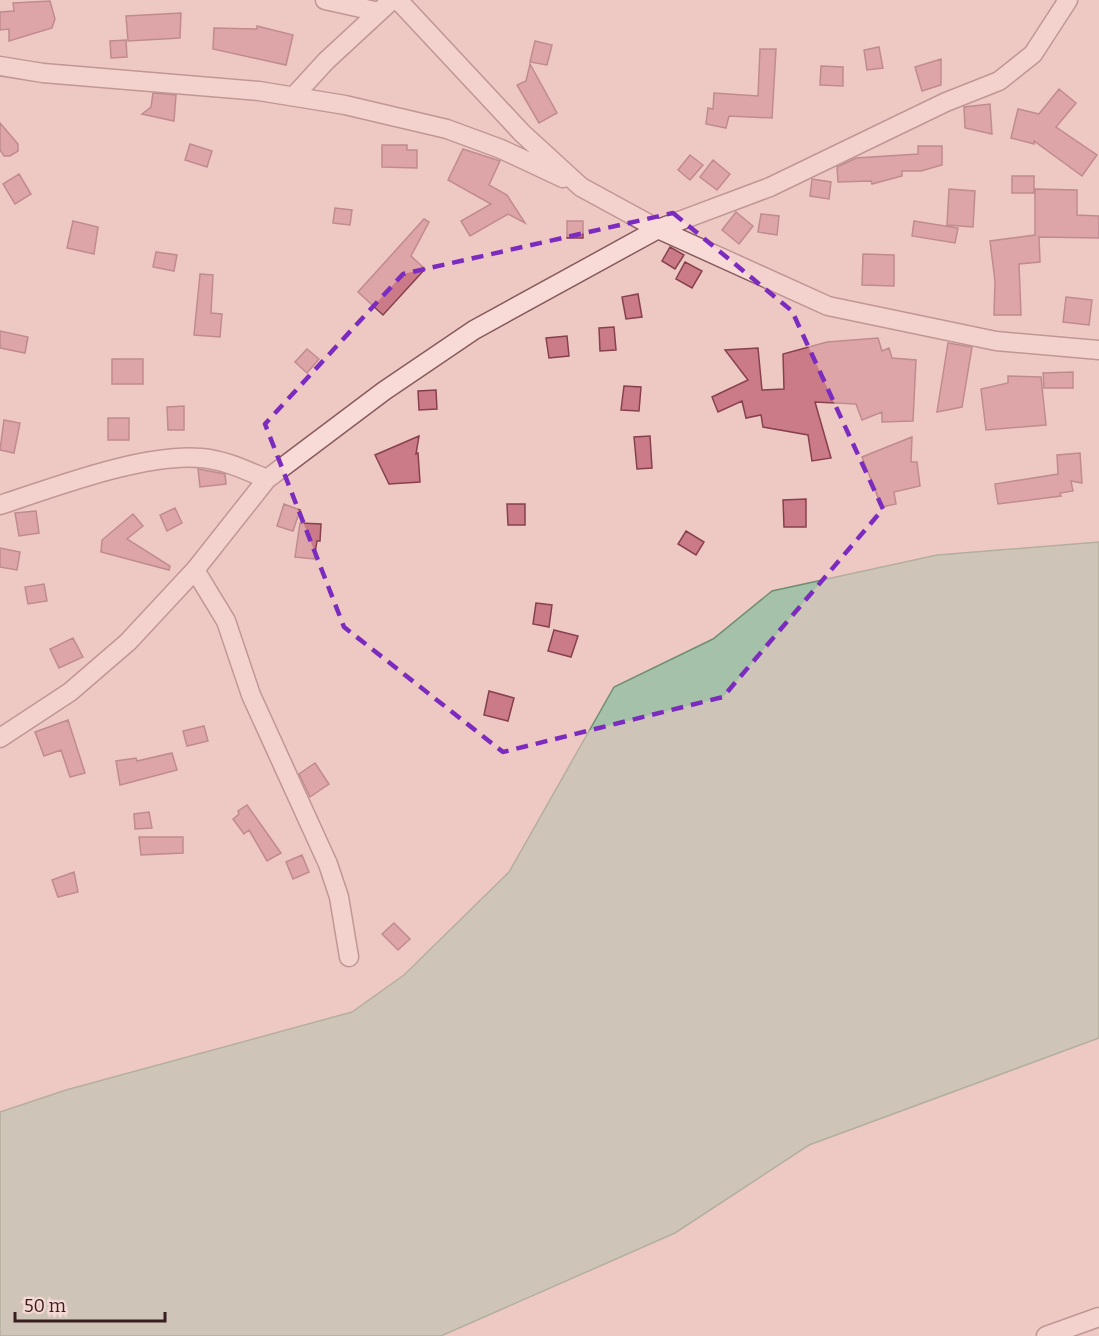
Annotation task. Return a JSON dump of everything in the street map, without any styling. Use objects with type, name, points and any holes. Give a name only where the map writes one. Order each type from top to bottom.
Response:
[{"type":"street","points":[[325,0],[385,6]]},
{"type":"street","points":[[398,0],[522,133],[581,187]]},
{"type":"street","points":[[0,738],[70,692],[128,642],[195,570],[267,479],[384,391],[474,330],[658,229],[770,187],[946,102],[999,81],[1034,54],[1068,0]]},
{"type":"street","points":[[294,96],[385,6]]},
{"type":"street","points":[[0,66],[43,73],[294,96],[447,129],[501,149],[581,187],[658,229],[828,306],[996,341],[1099,350]]},
{"type":"street","points":[[0,505],[120,469],[164,460],[200,458],[226,462],[267,479]]},
{"type":"street","points":[[195,570],[226,621],[251,695],[328,864],[339,897],[350,957]]},
{"type":"street","points":[[1046,1336],[1099,1317]]},
{"type":"highlighted area","points":[[673,213],[792,311],[883,509],[723,697],[503,752],[344,627],[265,424],[403,274]]},
{"type":"shaded area","points":[[1099,542],[1099,1038],[809,1145],[675,1233],[441,1336],[0,1336],[0,1112],[66,1090],[352,1012],[404,975],[509,872],[614,687],[713,639],[772,591],[937,555]]},
{"type":"building","points":[[50,1],[55,19],[52,28],[9,41],[9,29],[0,30],[0,12],[14,11],[13,3]]},
{"type":"building","points":[[181,13],[180,38],[128,41],[126,16]]},
{"type":"building","points":[[257,26],[293,35],[286,65],[213,49],[214,28],[257,29]]},
{"type":"building","points":[[126,40],[127,57],[111,58],[110,41]]},
{"type":"building","points":[[535,41],[552,45],[547,65],[530,62]]},
{"type":"building","points":[[879,47],[883,68],[867,70],[864,50]]},
{"type":"building","points":[[760,49],[776,49],[772,118],[729,116],[726,128],[706,124],[708,108],[713,109],[714,93],[758,96]]},
{"type":"building","points":[[941,59],[941,85],[922,91],[915,67]]},
{"type":"building","points":[[530,64],[557,113],[539,123],[517,85],[526,81]]},
{"type":"building","points":[[821,66],[843,67],[843,86],[820,85]]},
{"type":"building","points":[[1059,89],[1076,103],[1056,127],[1097,155],[1082,176],[1034,141],[1034,144],[1011,138],[1018,109],[1039,114]]},
{"type":"building","points":[[153,93],[176,95],[174,121],[142,114],[151,107]]},
{"type":"building","points":[[990,104],[992,134],[965,128],[964,107]]},
{"type":"building","points":[[0,123],[18,144],[18,151],[10,156],[4,156],[0,150]]},
{"type":"building","points":[[190,144],[212,151],[207,167],[185,160]]},
{"type":"building","points":[[382,145],[407,145],[407,150],[417,150],[417,168],[382,167]]},
{"type":"building","points":[[918,146],[942,146],[942,165],[921,171],[902,171],[902,176],[872,184],[871,181],[838,182],[837,167],[856,158],[918,154]]},
{"type":"building","points":[[463,149],[500,161],[489,185],[507,195],[525,223],[508,214],[470,236],[461,221],[491,204],[448,180]]},
{"type":"building","points":[[690,155],[703,165],[690,180],[678,170]]},
{"type":"building","points":[[713,160],[730,174],[717,190],[700,177]]},
{"type":"building","points":[[19,174],[31,194],[15,204],[3,184]]},
{"type":"building","points":[[1012,176],[1034,176],[1034,193],[1012,193]]},
{"type":"building","points":[[812,179],[831,182],[829,199],[810,196]]},
{"type":"building","points":[[949,189],[975,191],[973,227],[947,225]]},
{"type":"building","points":[[1035,189],[1077,190],[1077,215],[1099,216],[1099,238],[1039,237],[1040,262],[1019,264],[1021,315],[994,315],[995,281],[990,241],[1035,235]]},
{"type":"building","points":[[335,208],[352,210],[350,225],[333,223]]},
{"type":"building","points":[[736,212],[753,226],[739,244],[722,230]]},
{"type":"building","points":[[761,214],[779,216],[777,235],[758,232]]},
{"type":"building","points":[[424,219],[429,222],[411,256],[425,269],[383,315],[358,292]]},
{"type":"building","points":[[73,221],[98,227],[94,254],[67,248]]},
{"type":"building","points":[[567,221],[583,221],[583,238],[567,238]]},
{"type":"building","points":[[914,221],[958,228],[955,243],[912,236]]},
{"type":"building","points":[[670,247],[684,255],[675,269],[662,261]]},
{"type":"building","points":[[156,252],[177,255],[174,271],[153,267]]},
{"type":"building","points":[[863,254],[894,255],[894,286],[862,285]]},
{"type":"building","points":[[685,262],[702,271],[692,288],[676,279]]},
{"type":"building","points":[[200,274],[213,275],[211,313],[222,314],[220,337],[194,335]]},
{"type":"building","points":[[638,294],[642,317],[626,319],[622,297]]},
{"type":"building","points":[[1066,297],[1092,300],[1089,325],[1063,322]]},
{"type":"building","points":[[614,327],[616,350],[600,351],[599,328]]},
{"type":"building","points":[[0,331],[28,337],[25,353],[0,348]]},
{"type":"building","points":[[567,336],[569,356],[549,358],[546,338]]},
{"type":"building","points":[[878,338],[882,351],[889,348],[892,358],[916,360],[913,421],[882,422],[882,412],[862,420],[856,404],[815,402],[831,458],[812,461],[808,435],[763,427],[761,415],[746,418],[742,401],[718,412],[712,397],[748,380],[725,350],[758,348],[762,390],[784,389],[783,354],[827,342]]},
{"type":"building","points":[[948,343],[972,347],[962,407],[937,412]]},
{"type":"building","points":[[307,349],[319,359],[307,373],[295,362]]},
{"type":"building","points":[[112,359],[143,359],[143,384],[112,384]]},
{"type":"building","points":[[1073,372],[1073,388],[1044,388],[1043,373]]},
{"type":"building","points":[[1008,376],[1041,377],[1046,425],[986,430],[981,389],[1008,383]]},
{"type":"building","points":[[624,386],[641,387],[639,411],[621,410]]},
{"type":"building","points":[[436,390],[437,409],[419,410],[418,391]]},
{"type":"building","points":[[184,406],[184,430],[168,430],[167,407]]},
{"type":"building","points":[[108,418],[129,418],[129,440],[108,440]]},
{"type":"building","points":[[4,420],[20,423],[14,453],[0,450]]},
{"type":"building","points":[[419,436],[416,454],[418,453],[420,482],[389,484],[375,455]]},
{"type":"building","points":[[650,436],[652,468],[637,469],[634,437]]},
{"type":"building","points":[[912,437],[911,462],[917,462],[920,486],[894,492],[896,504],[882,507],[862,457]]},
{"type":"building","points":[[1080,453],[1082,483],[1071,481],[1073,491],[1060,493],[1061,496],[998,504],[995,484],[1058,474],[1057,455]]},
{"type":"building","points":[[198,469],[225,474],[226,484],[200,487]]},
{"type":"building","points":[[806,499],[806,527],[784,527],[783,500]]},
{"type":"building","points":[[284,504],[300,510],[293,531],[277,526]]},
{"type":"building","points":[[507,504],[525,504],[525,525],[508,525]]},
{"type":"building","points":[[175,508],[182,523],[167,531],[160,515]]},
{"type":"building","points":[[36,511],[39,533],[19,536],[15,513]]},
{"type":"building","points":[[133,514],[143,526],[127,539],[170,566],[169,570],[101,552],[102,540]]},
{"type":"building","points":[[300,523],[321,524],[320,541],[317,541],[314,559],[295,557]]},
{"type":"building","points":[[686,531],[704,542],[696,555],[678,544]]},
{"type":"building","points":[[0,548],[20,552],[17,570],[0,567]]},
{"type":"building","points":[[44,584],[47,601],[28,604],[25,587]]},
{"type":"building","points":[[536,603],[552,605],[549,627],[533,624]]},
{"type":"building","points":[[554,630],[578,636],[571,657],[548,651]]},
{"type":"building","points":[[73,638],[83,657],[59,668],[50,649]]},
{"type":"building","points":[[489,691],[514,698],[508,721],[484,715]]},
{"type":"building","points":[[68,720],[85,773],[70,777],[61,750],[44,756],[35,732]]},
{"type":"building","points":[[204,726],[208,741],[187,746],[183,731]]},
{"type":"building","points":[[172,753],[177,770],[120,785],[116,761],[136,758],[137,761]]},
{"type":"building","points":[[315,763],[329,784],[310,797],[299,774]]},
{"type":"building","points":[[247,805],[281,853],[267,861],[249,830],[244,834],[233,819],[239,814],[238,811]]},
{"type":"building","points":[[149,812],[152,828],[135,829],[134,814]]},
{"type":"building","points":[[139,837],[183,837],[183,853],[141,855]]},
{"type":"building","points":[[302,855],[309,872],[293,879],[286,862]]},
{"type":"building","points":[[74,872],[78,892],[58,897],[52,880]]},
{"type":"building","points":[[394,923],[410,939],[398,950],[382,934]]}]
